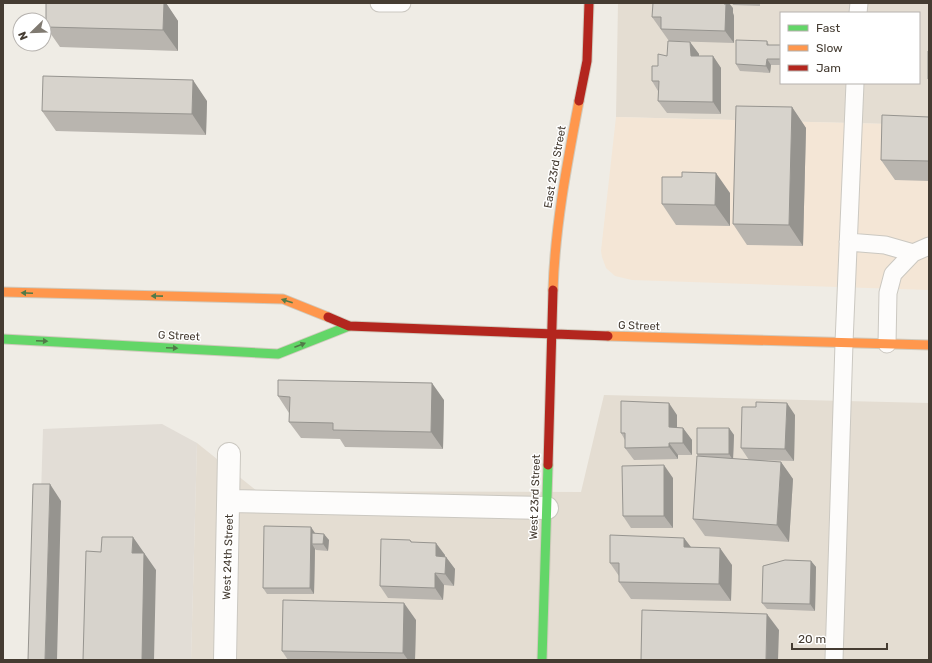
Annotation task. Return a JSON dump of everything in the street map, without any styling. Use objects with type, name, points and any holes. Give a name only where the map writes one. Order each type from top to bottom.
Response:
[{"type":"main road","name":"East 23rd Street","points":[[552,335],[554,262],[558,220],[564,178],[587,61],[589,3]]},
{"type":"main road","name":"G Street","points":[[3,292],[283,299],[349,326],[552,335],[929,345]]},
{"type":"main road","name":"G Street","points":[[3,339],[278,354],[349,326]]},
{"type":"main road","name":"West 23rd Street","points":[[542,660],[552,335]]},
{"type":"street","name":"West 24th Street","points":[[225,660],[230,454]]},
{"type":"street","points":[[229,501],[546,508]]},
{"type":"lane","points":[[379,3],[402,3]]},
{"type":"lane","points":[[834,660],[844,343],[855,84]]},
{"type":"lane","points":[[848,242],[885,245],[913,253]]},
{"type":"lane","points":[[887,344],[888,293],[893,274],[913,253],[929,246]]},
{"type":"shaded area","points":[[618,3],[929,3],[929,125],[616,117]]},
{"type":"shaded area","points":[[616,117],[929,125],[929,290],[632,280],[615,276],[606,268],[601,251]]},
{"type":"shaded area","points":[[604,395],[929,403],[929,660],[191,660],[197,443],[257,491],[581,492]]},
{"type":"shaded area","points":[[162,424],[197,443],[191,660],[36,660],[43,429]]},
{"type":"building","points":[[46,3],[164,3],[163,30],[52,27],[52,12],[46,12]]},
{"type":"building","points":[[653,3],[724,3],[726,4],[725,31],[661,29],[661,17],[652,17]]},
{"type":"building","points":[[736,40],[767,41],[767,45],[780,45],[780,59],[767,59],[766,66],[736,64]]},
{"type":"building","points":[[668,41],[690,42],[691,56],[713,56],[713,102],[658,101],[659,81],[652,81],[652,66],[658,66],[658,54],[667,56]]},
{"type":"building","points":[[929,51],[929,79],[928,79]]},
{"type":"building","points":[[43,76],[193,80],[192,114],[42,111]]},
{"type":"building","points":[[736,106],[792,107],[789,225],[733,224]]},
{"type":"building","points":[[882,115],[929,117],[929,161],[881,160]]},
{"type":"building","points":[[682,172],[716,173],[715,205],[662,204],[662,177],[682,177]]},
{"type":"building","points":[[278,380],[432,383],[431,432],[333,430],[333,423],[289,422],[290,397],[278,396]]},
{"type":"building","points":[[621,401],[669,403],[669,427],[683,428],[683,443],[669,443],[669,447],[625,448],[625,433],[621,433]]},
{"type":"building","points":[[756,402],[787,403],[785,449],[741,448],[742,407],[756,407]]},
{"type":"building","points":[[697,428],[729,428],[729,454],[697,454]]},
{"type":"building","points":[[697,456],[781,462],[777,525],[693,519]]},
{"type":"building","points":[[664,465],[664,516],[623,516],[622,466]]},
{"type":"building","points":[[33,484],[50,484],[45,660],[28,660]]},
{"type":"building","points":[[264,526],[311,527],[310,588],[263,588]]},
{"type":"building","points":[[312,533],[324,534],[323,544],[312,544]]},
{"type":"building","points":[[610,535],[684,538],[684,547],[720,548],[719,584],[619,582],[619,563],[610,563]]},
{"type":"building","points":[[102,537],[133,537],[132,553],[144,553],[142,660],[83,660],[86,551],[101,552]]},
{"type":"building","points":[[381,539],[436,543],[436,556],[446,557],[445,574],[435,573],[435,588],[380,586]]},
{"type":"building","points":[[785,560],[811,561],[810,604],[762,603],[763,566]]},
{"type":"building","points":[[283,600],[404,603],[403,653],[282,651]]},
{"type":"building","points":[[642,610],[767,614],[766,660],[641,660]]},
{"type":"traffic: fast","points":[[3,339],[278,354],[349,326]]},
{"type":"traffic: fast","points":[[542,660],[548,465]]},
{"type":"traffic: slow","points":[[553,290],[559,219],[579,101]]},
{"type":"traffic: slow","points":[[3,292],[283,299],[328,317]]},
{"type":"traffic: slow","points":[[608,336],[929,345]]},
{"type":"traffic: jam","points":[[579,101],[587,61],[589,3]]},
{"type":"traffic: jam","points":[[548,465],[553,290]]},
{"type":"traffic: jam","points":[[328,317],[349,326],[608,336]]}]
